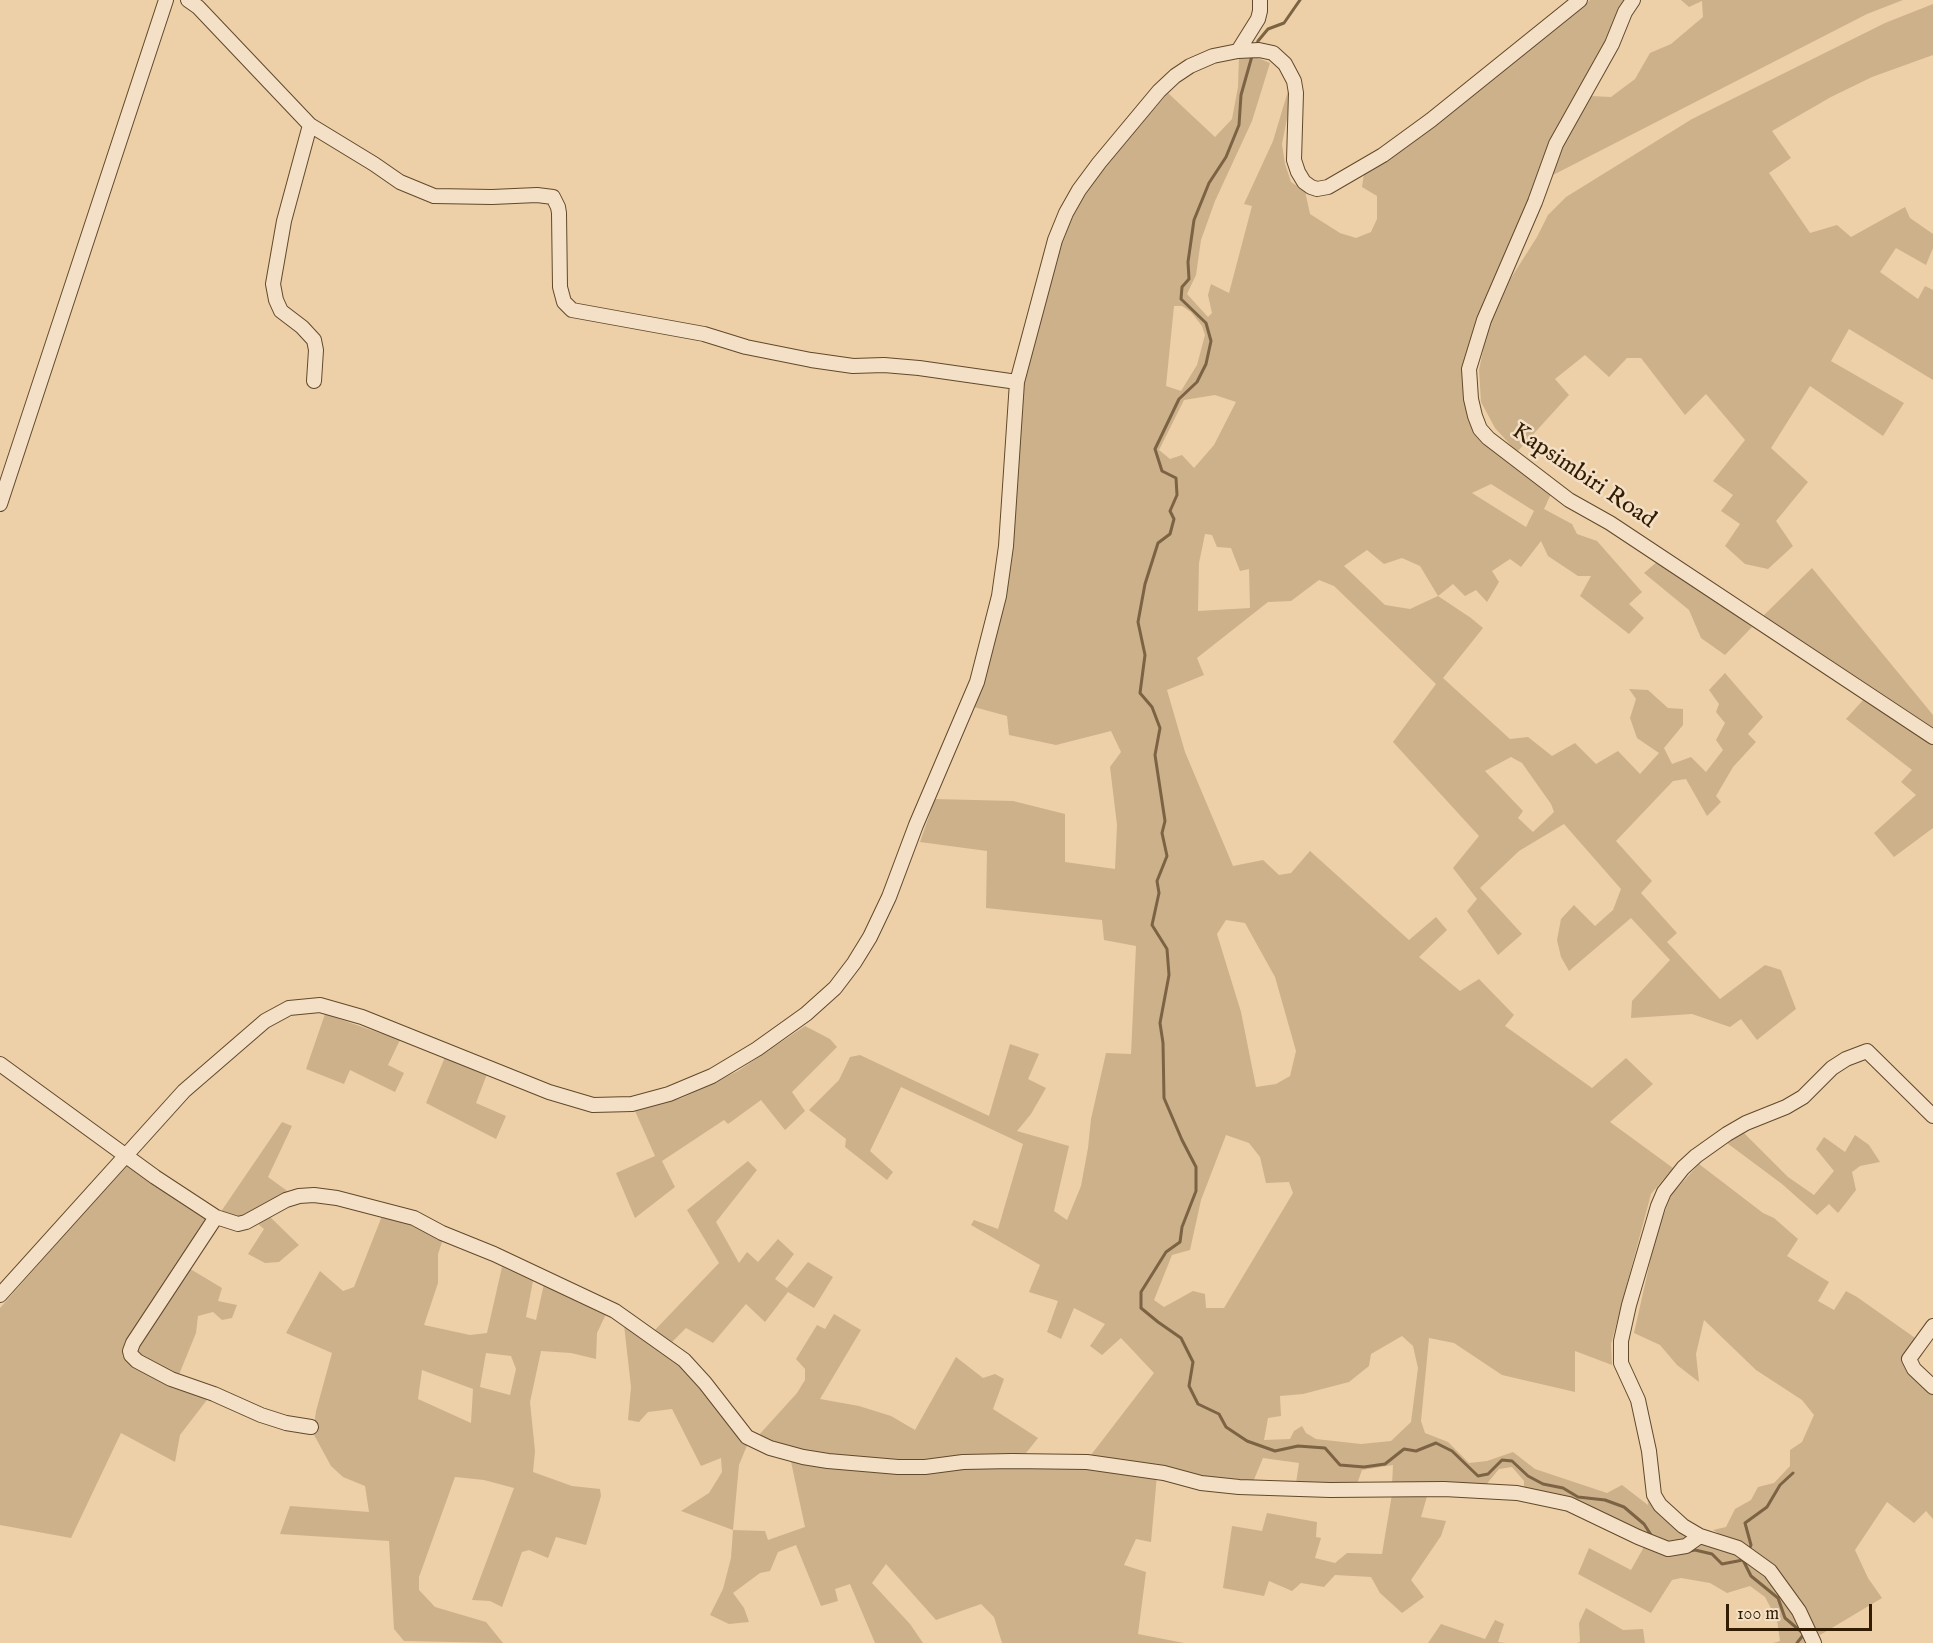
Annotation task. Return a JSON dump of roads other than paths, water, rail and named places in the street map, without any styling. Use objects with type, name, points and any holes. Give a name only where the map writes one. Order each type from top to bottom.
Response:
[{"type":"street","points":[[0,504],[166,0]]},
{"type":"street","points":[[188,0],[198,7],[310,125],[400,182],[434,196],[537,195],[553,197],[558,207],[560,286],[564,302],[573,310],[704,334],[746,347],[811,360],[853,366],[884,365],[919,368],[1017,382]]},
{"type":"street","points":[[1248,50],[1260,11],[1260,0]]},
{"type":"street","points":[[0,1295],[184,1091],[265,1021],[289,1008],[320,1005],[362,1017],[549,1092],[593,1105],[632,1104],[669,1095],[702,1081],[758,1049],[806,1014],[835,988],[870,937],[889,897],[916,825],[977,682],[1002,576],[1017,382],[1029,331],[1055,240],[1066,213],[1079,190],[1113,144],[1159,91],[1175,76],[1200,61],[1248,50],[1273,53],[1290,72],[1296,93],[1294,160],[1304,182],[1317,189],[1338,182],[1383,155],[1431,120],[1580,0]]},
{"type":"street","name":"Kapsimbiri Road","points":[[1633,0],[1625,12],[1612,44],[1556,144],[1535,202],[1484,320],[1469,369],[1471,399],[1480,429],[1488,438],[1569,500],[1610,523],[1933,737]]},
{"type":"street","points":[[310,125],[284,222],[273,284],[281,311],[302,327],[314,340],[316,350],[314,381]]},
{"type":"street","points":[[1815,1643],[1799,1611],[1770,1571],[1738,1548],[1700,1536],[1672,1517],[1654,1495],[1649,1451],[1638,1400],[1621,1363],[1621,1341],[1629,1305],[1658,1206],[1664,1192],[1683,1168],[1704,1150],[1746,1123],[1786,1107],[1803,1097],[1832,1068],[1867,1051],[1933,1116]]},
{"type":"street","points":[[0,1064],[155,1177],[216,1217],[230,1223],[246,1222],[286,1200],[299,1196],[337,1198],[414,1218],[442,1233],[494,1254],[615,1311],[684,1360],[747,1437],[770,1448],[803,1457],[898,1467],[924,1467],[963,1462],[1087,1462],[1164,1473],[1201,1483],[1239,1487],[1330,1490],[1444,1489],[1517,1493],[1569,1504],[1668,1549],[1686,1546],[1700,1536]]},
{"type":"street","points":[[216,1217],[132,1343],[131,1355],[137,1361],[171,1379],[214,1394],[261,1415],[286,1423],[311,1427]]},
{"type":"street","points":[[1933,1326],[1909,1359],[1914,1369],[1933,1387]]},
{"type":"waterway","points":[[1256,47],[1268,29],[1284,23],[1300,0]]},
{"type":"waterway","points":[[1252,56],[1241,95],[1239,125],[1226,157],[1209,183],[1194,220],[1188,262],[1189,279],[1182,287],[1181,299],[1206,323],[1211,341],[1206,364],[1197,382],[1179,399],[1155,449],[1162,471],[1176,478],[1177,495],[1170,511],[1174,519],[1170,534],[1158,543],[1145,584],[1138,622],[1145,655],[1140,693],[1152,707],[1160,728],[1155,755],[1165,821],[1162,833],[1167,856],[1157,881],[1159,893],[1152,925],[1167,949],[1169,975],[1160,1023],[1163,1043],[1164,1098],[1196,1167],[1196,1191],[1182,1227],[1180,1242],[1166,1252],[1141,1292],[1141,1308],[1181,1338],[1193,1362],[1189,1386],[1198,1404],[1219,1414],[1226,1427],[1247,1441],[1275,1451],[1298,1446],[1325,1448],[1340,1465],[1364,1467],[1385,1464],[1404,1449],[1416,1451],[1436,1443],[1452,1451],[1478,1476],[1488,1474],[1502,1460],[1512,1461],[1528,1476],[1543,1484],[1563,1488],[1578,1497],[1605,1500],[1624,1507],[1644,1524],[1653,1538]]},
{"type":"waterway","points":[[1748,1552],[1751,1545],[1745,1523],[1767,1507],[1780,1485],[1793,1473]]},
{"type":"waterway","points":[[1690,1551],[1712,1554],[1722,1564],[1743,1560],[1751,1576],[1778,1598],[1785,1618],[1804,1634],[1797,1643]]}]
